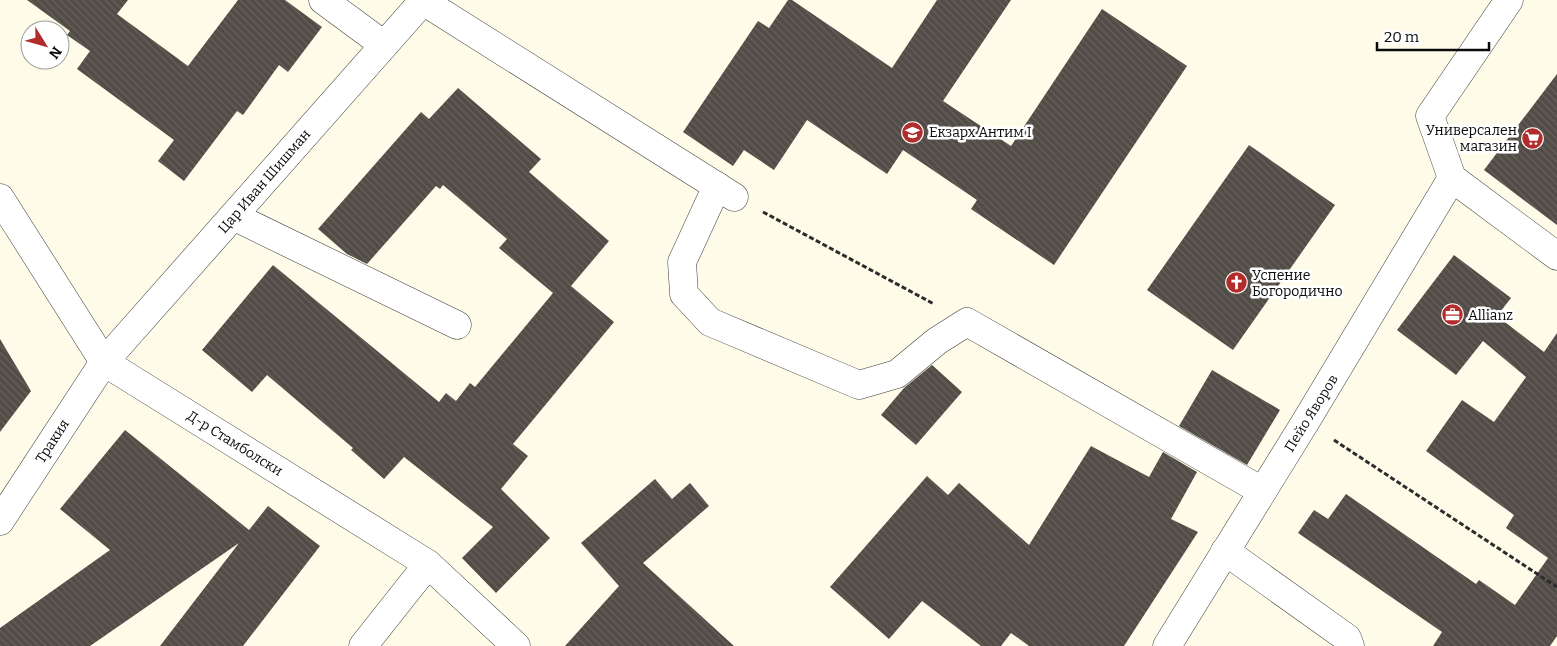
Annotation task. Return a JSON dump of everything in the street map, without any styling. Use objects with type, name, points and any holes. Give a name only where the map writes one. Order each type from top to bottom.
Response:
[{"type":"street","points":[[323,0],[384,45]]},
{"type":"street","points":[[424,0],[726,191],[682,262],[684,294],[710,322],[859,385],[898,374],[937,341],[967,322],[1262,491]]},
{"type":"street","name":"Цар Иван Шишман","points":[[104,362],[424,0]]},
{"type":"street","points":[[1508,0],[1430,116],[1452,178],[1557,256]]},
{"type":"street","name":"Пейо Яворов","points":[[1166,646],[1306,421],[1452,178]]},
{"type":"street","name":"Д-р Стамболски","points":[[0,198],[104,362],[428,564],[516,646]]},
{"type":"street","points":[[233,216],[457,325]]},
{"type":"street","name":"Тракия","points":[[0,521],[104,362]]},
{"type":"street","points":[[1225,551],[1347,638],[1350,646]]},
{"type":"street","points":[[363,646],[428,564]]},
{"type":"path","points":[[726,191],[967,322]]},
{"type":"path","points":[[1306,421],[1557,587]]},
{"type":"building","points":[[27,0],[128,0],[117,14],[188,66],[238,0],[285,0],[322,27],[288,72],[279,65],[243,115],[237,111],[184,181],[158,161],[174,140],[77,69],[90,51],[70,37],[70,20],[55,20]]},
{"type":"building","points":[[788,0],[792,0],[892,68],[937,0],[1011,0],[943,101],[1011,146],[1102,9],[1187,66],[1054,265],[971,209],[977,200],[903,150],[887,174],[807,120],[774,170],[744,150],[733,166],[683,132],[758,21],[769,28]]},
{"type":"building","name":"Универсален магазин","points":[[1557,74],[1557,225],[1484,170]]},
{"type":"building","points":[[458,88],[541,159],[529,172],[609,241],[571,286],[614,322],[513,444],[528,456],[501,489],[550,538],[496,593],[462,558],[493,527],[404,457],[384,479],[351,450],[353,448],[267,375],[252,392],[202,350],[273,265],[439,402],[446,393],[456,401],[470,383],[475,387],[553,293],[499,248],[507,239],[443,185],[440,189],[436,186],[367,264],[347,254],[318,229],[421,112],[429,119]]},
{"type":"building","points":[[1249,145],[1335,205],[1233,350],[1147,290]]},
{"type":"building","points":[[1454,255],[1511,298],[1497,316],[1544,352],[1557,333],[1557,636],[1550,646],[1433,646],[1442,632],[1298,533],[1314,510],[1328,519],[1346,494],[1476,584],[1479,580],[1515,605],[1548,558],[1506,528],[1514,515],[1426,451],[1462,400],[1494,422],[1526,377],[1483,341],[1456,375],[1397,330]]},
{"type":"building","points":[[0,339],[31,391],[0,432]]},
{"type":"building","points":[[932,365],[962,392],[916,445],[881,415],[904,388]]},
{"type":"building","points":[[1212,370],[1280,410],[1247,465],[1179,426]]},
{"type":"building","points":[[125,430],[249,530],[268,506],[320,546],[243,646],[160,646],[239,543],[90,646],[0,646],[0,628],[110,550],[60,509]]},
{"type":"building","points":[[1091,446],[1149,477],[1163,452],[1197,472],[1171,519],[1198,532],[1124,646],[1029,646],[1011,633],[1001,646],[981,646],[922,601],[889,639],[830,587],[927,476],[948,495],[959,483],[1029,545]]},
{"type":"building","points":[[655,479],[672,499],[690,483],[709,506],[643,563],[734,646],[565,646],[619,586],[581,543]]},
{"type":"place","name":"Екзарх Антим I","points":[[913,132]]},
{"type":"place","name":"Универсален магазин","points":[[1533,138]]},
{"type":"place","name":"Успение Богородично","points":[[1236,283]]},
{"type":"place","name":"Allianz","points":[[1452,315]]}]
